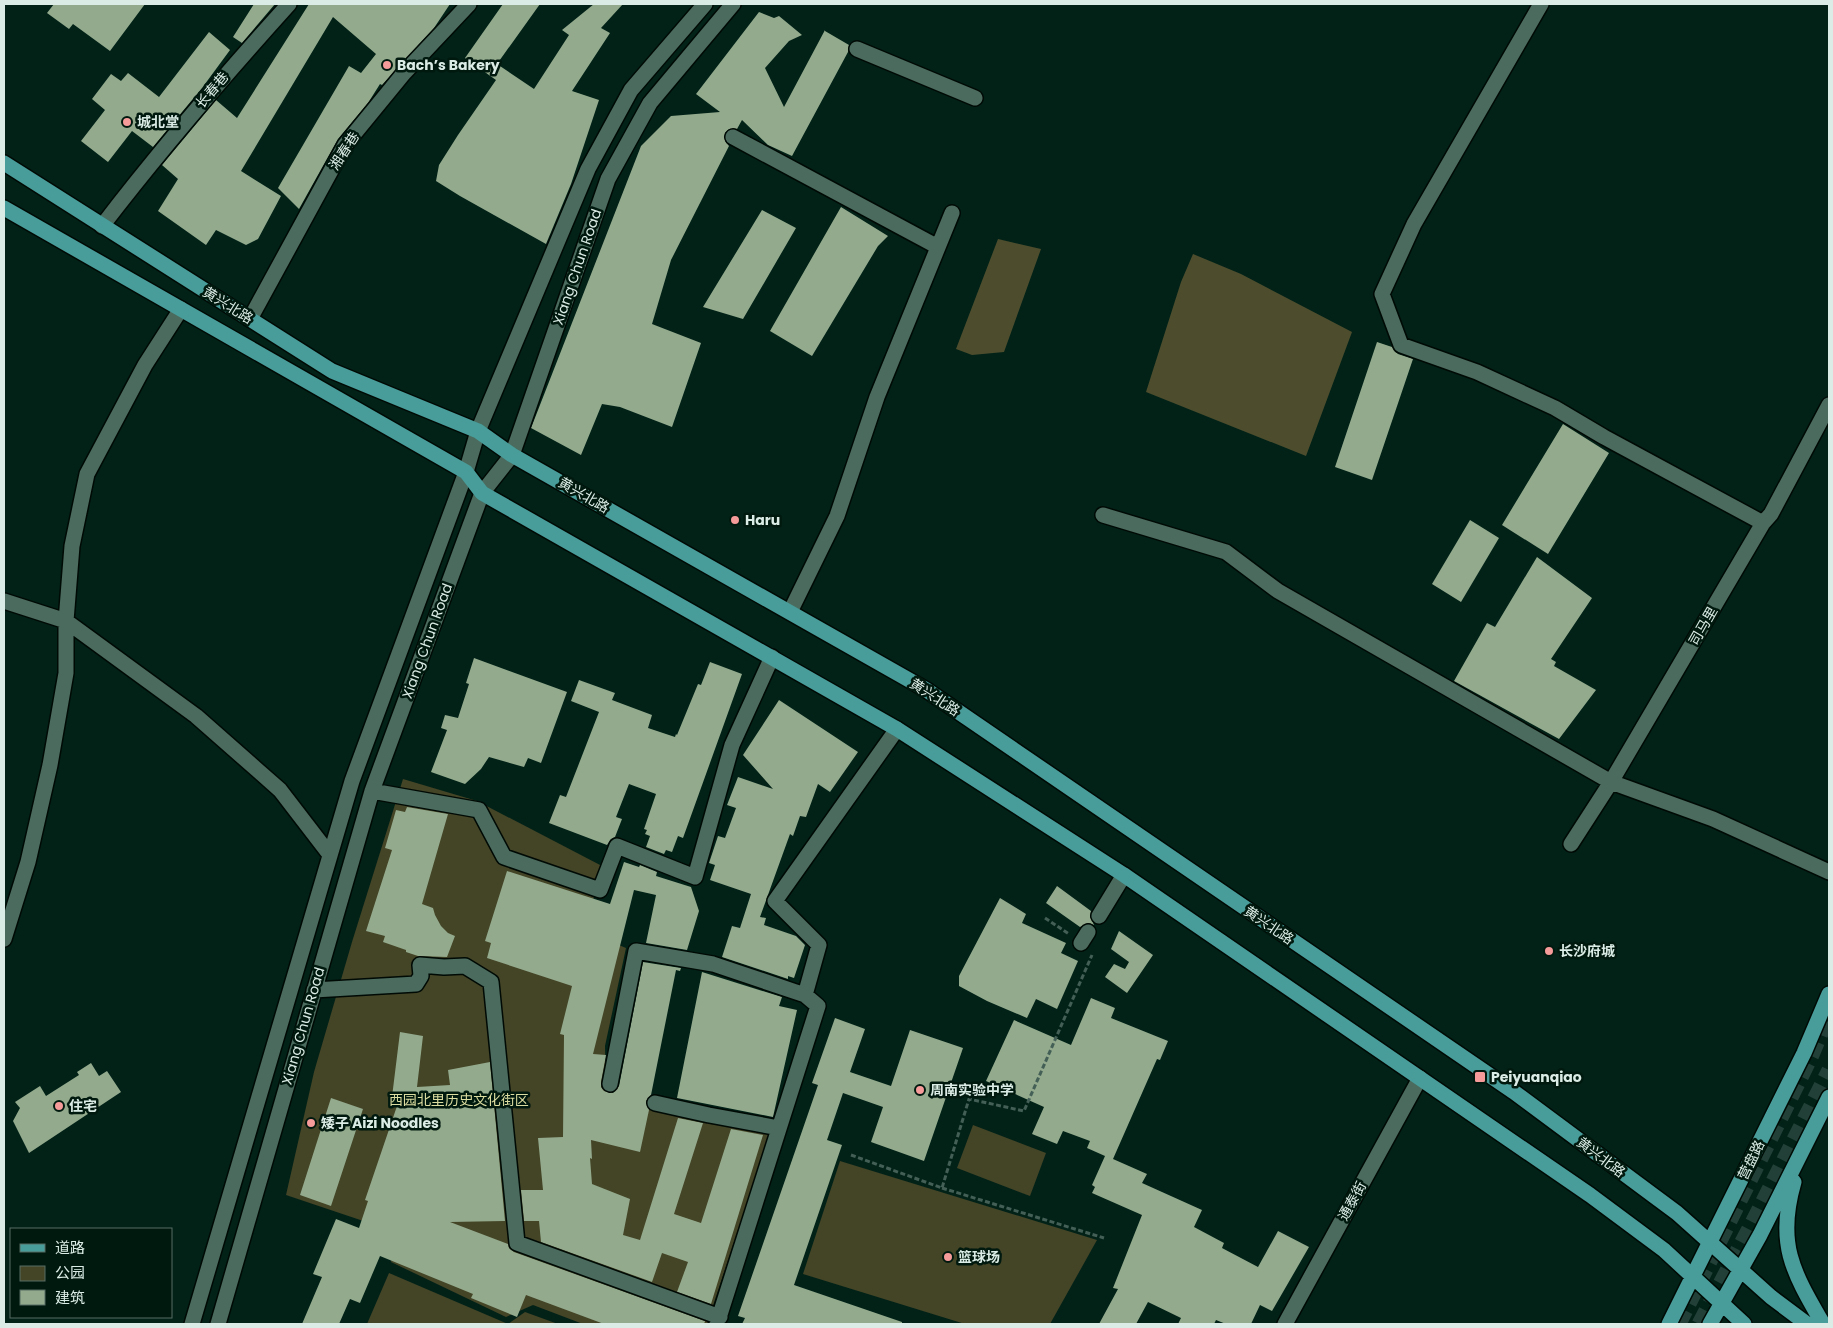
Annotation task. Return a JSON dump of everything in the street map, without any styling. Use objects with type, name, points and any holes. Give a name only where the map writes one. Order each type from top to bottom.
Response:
[{"type":"main road","name":"黄兴北路","points":[[4,163],[332,371],[478,431],[512,454],[925,689],[1514,1092],[1677,1213],[1770,1297],[1807,1324]]},
{"type":"main road","name":"黄兴北路","points":[[4,208],[466,472],[482,494],[897,729],[1124,875],[1590,1195],[1664,1250],[1744,1324]]},
{"type":"main road","name":"营盘路","points":[[1669,1324],[1804,1053],[1829,994]]},
{"type":"main road","points":[[1710,1324],[1829,1097]]},
{"type":"main road","points":[[1804,1147],[1790,1195],[1786,1217],[1786,1240],[1800,1282],[1823,1324]]},
{"type":"street","name":"长春巷","points":[[102,226],[143,171],[228,71],[289,4]]},
{"type":"street","name":"湘春巷","points":[[250,319],[345,145],[404,73],[469,4]]},
{"type":"street","name":"Xiang Chun Road","points":[[192,1324],[352,781],[466,472],[478,431],[588,169],[632,90],[705,4]]},
{"type":"street","name":"Xiang Chun Road","points":[[218,1324],[372,791],[482,494],[512,454],[608,179],[650,103],[733,4]]},
{"type":"street","points":[[1541,4],[1414,224],[1382,294],[1401,345],[1477,372],[1555,408],[1604,437],[1763,523]]},
{"type":"street","points":[[857,49],[975,98]]},
{"type":"street","points":[[733,137],[938,247]]},
{"type":"street","points":[[790,612],[837,516],[877,397],[952,214]]},
{"type":"street","points":[[4,939],[28,862],[50,765],[66,673],[66,621],[72,546],[87,474],[146,365],[181,309]]},
{"type":"street","name":"司马里","points":[[1571,844],[1611,782],[1770,514],[1829,406]]},
{"type":"street","points":[[1103,515],[1226,552],[1278,591],[1611,782],[1713,818],[1829,872]]},
{"type":"street","points":[[4,602],[66,621],[196,716],[280,790],[330,855]]},
{"type":"street","points":[[372,791],[479,810],[504,857],[600,890],[617,846],[694,877],[732,745],[772,657]]},
{"type":"street","points":[[805,995],[819,945],[775,901],[897,729]]},
{"type":"street","points":[[1099,916],[1124,875]]},
{"type":"street","points":[[314,990],[416,984],[421,976],[420,965],[465,966],[491,982],[517,1243],[718,1320],[818,1006],[805,995],[713,964],[636,951],[610,1084]]},
{"type":"street","name":"通泰街","points":[[1284,1324],[1420,1078]]},
{"type":"street","points":[[655,1102],[708,1115],[779,1128]]},
{"type":"path","points":[[942,1188],[969,1099],[1024,1111],[1094,952],[1085,938],[1045,918]]},
{"type":"path","points":[[850,1155],[942,1188],[1104,1238]]},
{"type":"green space","name":"西园北里历史文化街区","points":[[403,779],[477,801],[602,866],[585,931],[626,948],[605,1046],[606,1091],[771,1130],[707,1324],[583,1324],[533,1305],[506,1317],[391,1262],[399,1233],[286,1195],[314,1072]]},
{"type":"green space","points":[[973,1125],[1046,1153],[1030,1196],[957,1168]]},
{"type":"green space","name":"篮球场","points":[[840,1161],[1097,1240],[1050,1324],[965,1324],[803,1274]]},
{"type":"green space","points":[[389,1273],[508,1324],[367,1324]]},
{"type":"green space","points":[[525,1312],[558,1324],[508,1324]]},
{"type":"shaded area","points":[[998,239],[1041,249],[1004,352],[972,355],[956,349]]},
{"type":"shaded area","points":[[1193,254],[1241,274],[1352,332],[1306,456],[1146,392],[1181,282]]},
{"type":"building","points":[[54,4],[145,4],[110,51],[73,24],[69,29],[47,13]]},
{"type":"building","points":[[254,4],[275,4],[242,43],[233,37]]},
{"type":"building","points":[[309,4],[450,4],[434,28],[382,85],[380,84],[368,103],[338,139],[299,209],[278,188],[349,66],[361,73],[376,54],[333,17],[241,171],[281,196],[258,239],[246,245],[216,230],[206,245],[158,211],[178,179],[162,165],[216,100],[237,118]]},
{"type":"building","points":[[503,4],[540,4],[497,64],[534,89],[569,35],[562,30],[594,4],[623,4],[601,28],[610,33],[572,91],[599,100],[571,184],[546,244],[436,181],[439,165],[496,80],[465,58]]},
{"type":"building","points":[[759,12],[774,18],[779,16],[802,35],[789,41],[765,68],[784,107],[825,30],[849,45],[848,52],[792,156],[768,145],[742,120],[737,129],[729,129],[725,133],[725,141],[729,146],[671,260],[652,324],[701,343],[672,427],[620,407],[602,404],[581,455],[531,428],[641,146],[671,116],[720,112],[696,94]]},
{"type":"building","points":[[209,32],[230,50],[202,88],[153,147],[132,131],[108,162],[81,141],[105,110],[92,99],[111,74],[121,81],[128,73],[159,97]]},
{"type":"building","points":[[841,207],[888,236],[878,246],[812,356],[770,331]]},
{"type":"building","points":[[762,210],[796,228],[743,319],[703,307]]},
{"type":"building","points":[[1377,342],[1392,347],[1398,354],[1413,359],[1372,480],[1335,467]]},
{"type":"building","points":[[1563,424],[1609,453],[1548,554],[1502,525]]},
{"type":"building","points":[[1470,520],[1499,538],[1461,602],[1432,584]]},
{"type":"building","points":[[1537,557],[1592,598],[1551,659],[1556,662],[1554,666],[1596,690],[1559,739],[1454,681],[1487,623],[1495,627]]},
{"type":"building","points":[[474,658],[567,692],[541,763],[528,758],[524,767],[489,757],[481,769],[465,784],[431,772],[447,730],[441,728],[445,715],[458,718],[469,684],[466,683]]},
{"type":"building","points":[[710,662],[742,674],[683,838],[678,836],[672,852],[666,850],[664,854],[646,847],[650,836],[645,834],[647,830],[644,829],[656,794],[629,784],[616,817],[622,819],[615,837],[607,845],[549,823],[560,795],[566,797],[599,712],[571,701],[579,680],[615,693],[612,700],[652,715],[648,728],[675,737],[698,684],[701,685]]},
{"type":"building","points":[[779,700],[858,752],[830,792],[818,784],[806,817],[800,816],[793,836],[790,834],[760,917],[766,918],[764,925],[796,936],[805,945],[794,978],[788,976],[788,979],[722,957],[732,926],[740,928],[751,894],[710,880],[715,865],[709,863],[718,836],[725,838],[736,808],[727,805],[738,777],[773,789],[743,755]]},
{"type":"building","points":[[407,807],[448,814],[422,904],[433,908],[441,926],[448,933],[455,936],[447,957],[418,956],[383,942],[385,936],[366,931],[392,850],[385,848],[396,810],[405,812]]},
{"type":"building","points":[[624,862],[639,867],[640,865],[657,872],[656,876],[691,887],[699,911],[687,950],[646,943],[656,895],[634,890],[593,1054],[606,1055],[601,1082],[601,1087],[604,1091],[613,1093],[619,1086],[643,962],[681,968],[680,971],[676,970],[651,1095],[646,1101],[649,1110],[640,1152],[591,1140],[592,1184],[630,1199],[623,1235],[640,1240],[678,1118],[703,1123],[674,1214],[701,1223],[731,1129],[763,1135],[711,1304],[677,1292],[688,1262],[662,1253],[652,1282],[541,1242],[539,1221],[524,1221],[521,1190],[543,1190],[538,1138],[563,1137],[564,1035],[560,1034],[572,986],[487,958],[491,943],[485,941],[507,871],[610,904]]},
{"type":"building","points":[[1057,886],[1091,911],[1090,916],[1094,925],[1088,923],[1080,927],[1046,903]]},
{"type":"building","points":[[1000,898],[1026,914],[1022,923],[1066,943],[1061,953],[1078,961],[1057,1009],[1036,999],[1027,1018],[987,1001],[959,986],[959,976]]},
{"type":"building","points":[[1119,931],[1153,955],[1127,993],[1105,977],[1114,964],[1125,969],[1129,962],[1111,949]]},
{"type":"building","points":[[702,972],[782,997],[779,1006],[797,1010],[773,1117],[677,1098]]},
{"type":"building","points":[[1091,998],[1115,1008],[1111,1018],[1168,1041],[1160,1060],[1157,1059],[1113,1159],[1147,1174],[1142,1183],[1202,1210],[1194,1227],[1224,1243],[1222,1248],[1258,1267],[1278,1231],[1309,1247],[1272,1311],[1260,1305],[1251,1324],[1226,1324],[1216,1320],[1214,1324],[1178,1324],[1181,1318],[1148,1302],[1136,1324],[1099,1324],[1118,1289],[1113,1288],[1142,1215],[1092,1193],[1095,1187],[1092,1185],[1105,1156],[1087,1148],[1090,1141],[1063,1131],[1057,1144],[1032,1134],[1044,1107],[986,1081],[1014,1020],[1071,1045]]},
{"type":"building","points":[[835,1018],[865,1029],[850,1072],[891,1086],[910,1030],[963,1048],[924,1161],[871,1142],[883,1107],[843,1093],[827,1140],[842,1145],[794,1285],[902,1322],[902,1324],[742,1324],[745,1318],[738,1316],[818,1085],[812,1083]]},
{"type":"building","points":[[400,1032],[423,1036],[417,1087],[450,1085],[448,1070],[490,1062],[505,1221],[450,1222],[508,1244],[509,1248],[514,1252],[705,1321],[704,1324],[604,1324],[526,1295],[517,1317],[471,1298],[473,1294],[380,1256],[360,1303],[350,1299],[339,1324],[302,1324],[322,1277],[313,1274],[336,1219],[359,1228],[368,1201],[365,1200],[397,1106],[391,1105]]},
{"type":"building","name":"住宅","points":[[91,1063],[99,1076],[107,1071],[121,1092],[29,1153],[13,1121],[20,1108],[15,1102],[40,1086],[46,1096],[79,1075],[77,1072]]},
{"type":"building","points":[[331,1098],[363,1109],[331,1206],[300,1195]]},
{"type":"tunnel","points":[[1679,1324],[1812,1055],[1829,1014]]},
{"type":"tunnel","points":[[1699,1324],[1829,1070]]},
{"type":"place","name":"Bach’s Bakery","points":[[387,65]]},
{"type":"place","name":"城北堂","points":[[127,122]]},
{"type":"place","name":"Haru","points":[[735,520]]},
{"type":"place","name":"长沙府城","points":[[1549,951]]},
{"type":"place","name":"Peiyuanqiao","points":[[1480,1077]]},
{"type":"place","name":"周南实验中学","points":[[920,1090]]},
{"type":"place","name":"住宅","points":[[59,1106]]},
{"type":"place","name":"矮子 Aizi Noodles","points":[[311,1123]]},
{"type":"place","name":"篮球场","points":[[948,1257]]}]
